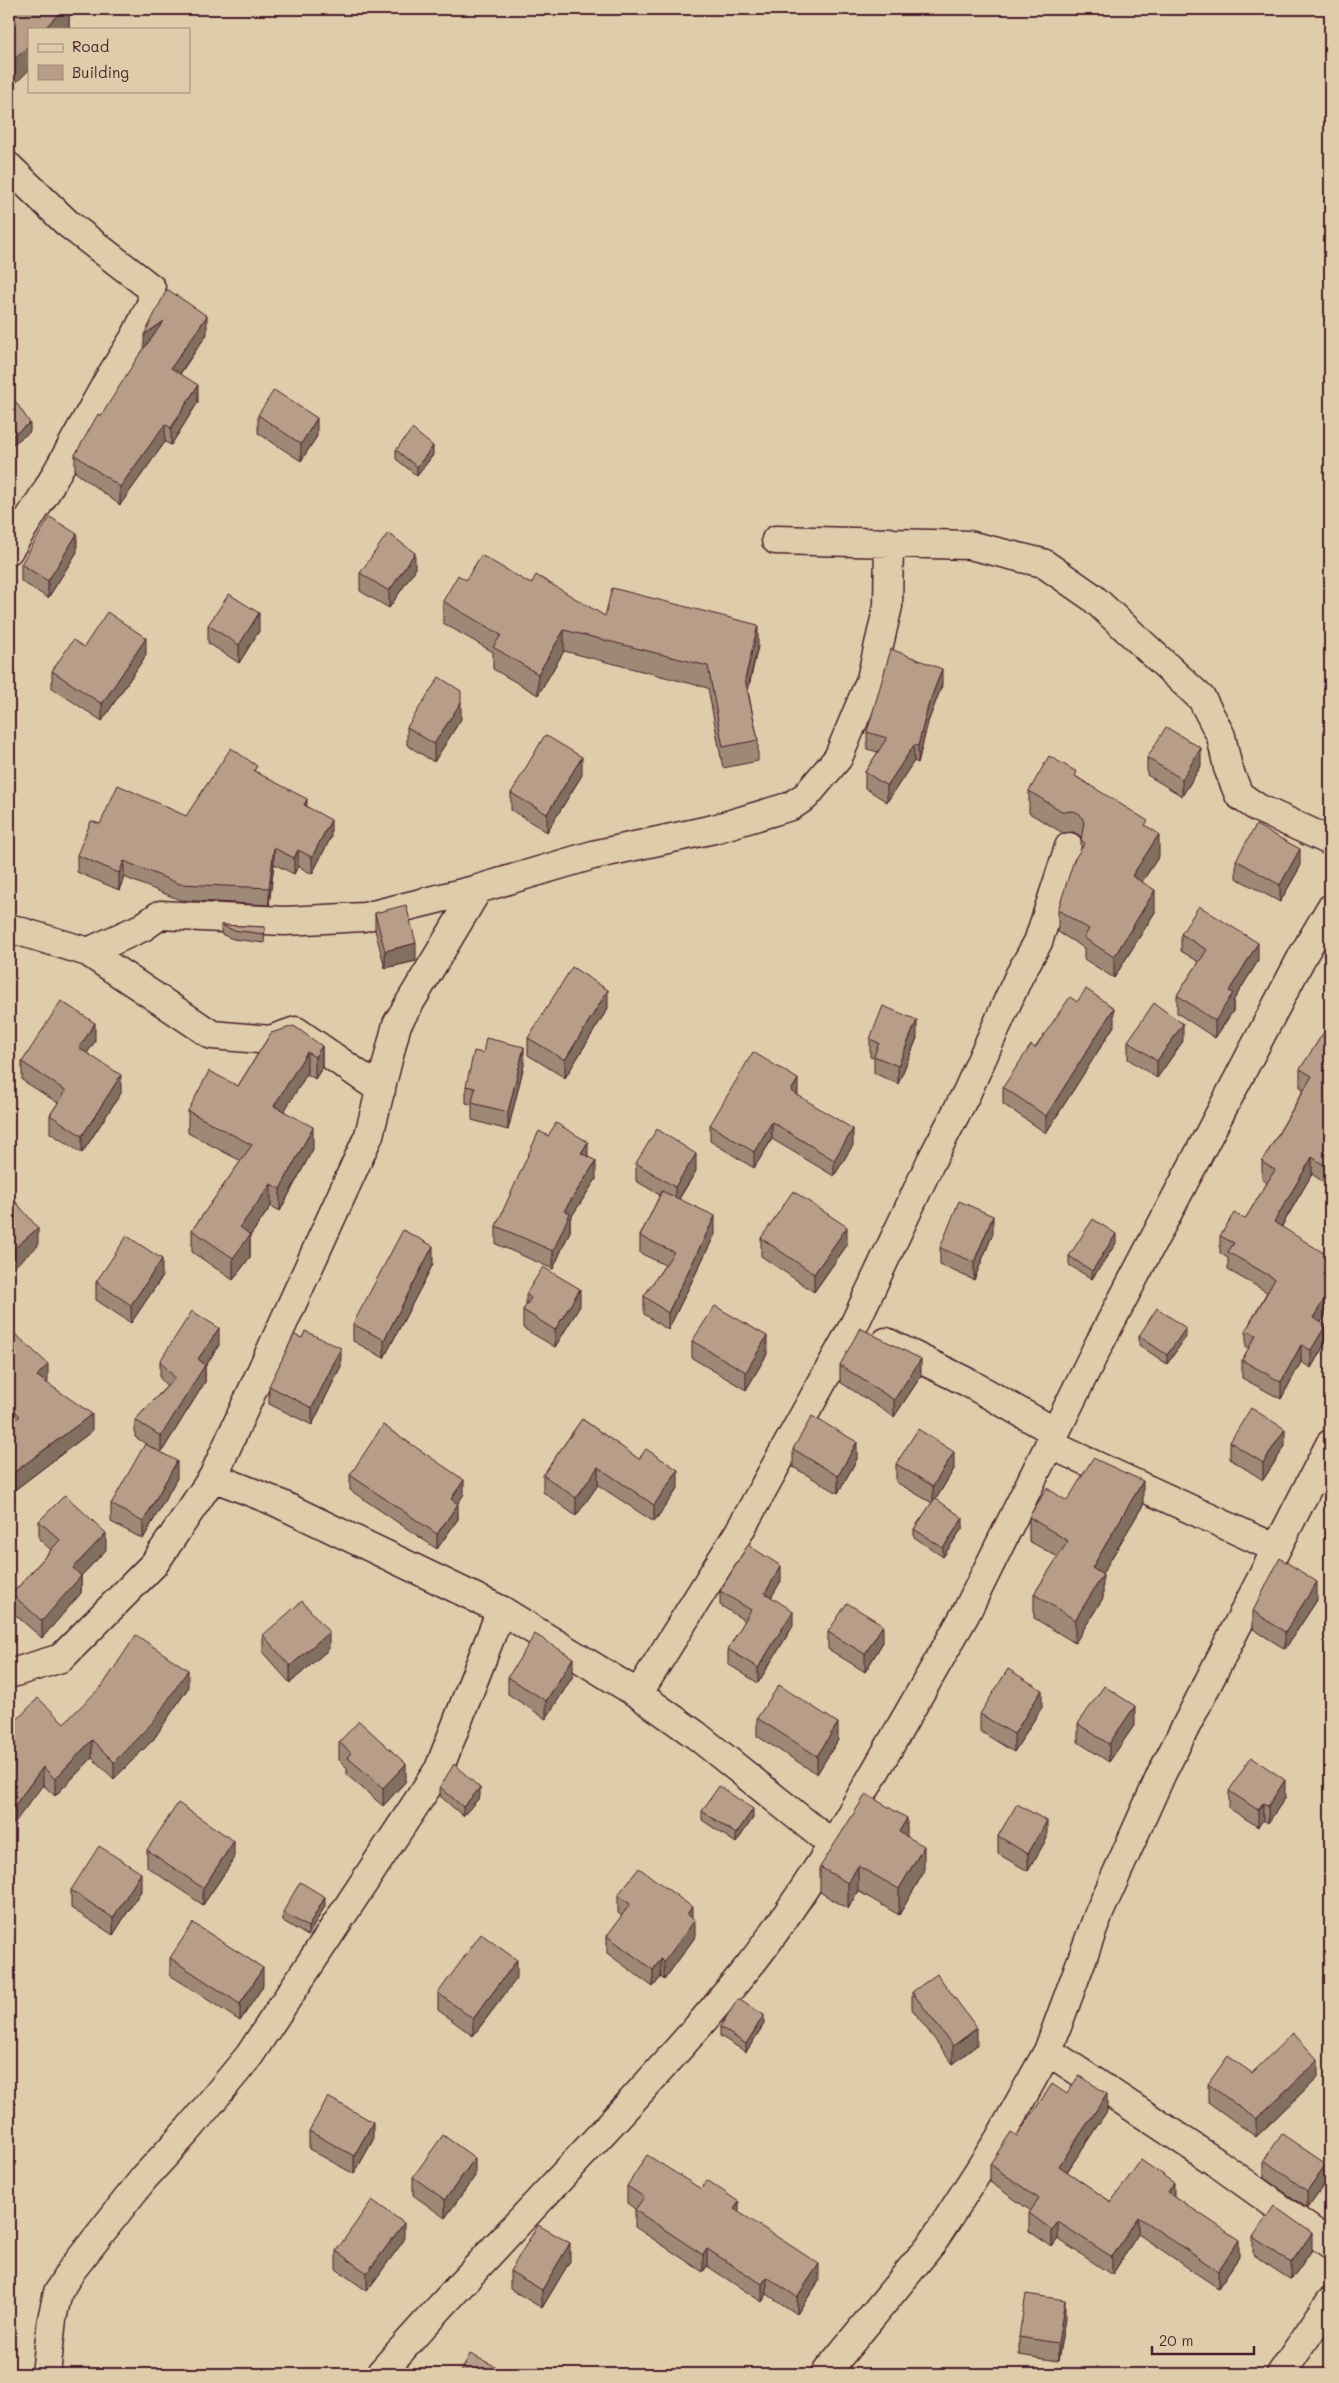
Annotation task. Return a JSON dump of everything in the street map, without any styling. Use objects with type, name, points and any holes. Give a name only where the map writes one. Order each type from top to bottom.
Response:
[{"type":"street","points":[[9,167],[67,223],[151,288],[152,302],[135,337],[110,377],[46,492],[9,550]]},
{"type":"street","points":[[776,540],[969,545],[1043,563],[1092,597],[1202,699],[1221,736],[1228,768],[1239,795],[1258,808],[1330,841]]},
{"type":"street","points":[[88,952],[142,927],[160,915],[285,922],[364,918],[478,889],[593,854],[724,827],[791,806],[806,796],[838,758],[871,679],[888,606],[889,542]]},
{"type":"street","points":[[638,1694],[739,1532],[854,1325],[931,1161],[968,1092],[1019,976],[1038,942],[1069,848]]},
{"type":"street","points":[[9,1674],[61,1658],[154,1564],[212,1477],[369,1135],[398,1024],[478,889]]},
{"type":"street","points":[[380,2374],[445,2300],[606,2129],[750,1964],[833,1845],[966,1613],[1052,1438],[1212,1125],[1303,955],[1330,909]]},
{"type":"street","points":[[9,928],[88,952],[212,1035],[270,1040],[296,1031],[381,1090]]},
{"type":"street","points":[[854,1325],[969,1383],[1052,1438],[1276,1548]]},
{"type":"street","points":[[824,2374],[933,2242],[999,2139],[1048,2051],[1099,1913],[1158,1781],[1330,1444]]},
{"type":"street","points":[[212,1477],[274,1501],[502,1610],[638,1694],[696,1735],[833,1845]]},
{"type":"street","points":[[46,2374],[52,2320],[58,2292],[70,2272],[144,2178],[188,2130],[249,2056],[402,1827],[439,1770],[502,1610]]},
{"type":"street","points":[[1048,2051],[1217,2162],[1330,2244]]},
{"type":"street","points":[[1281,2374],[1330,2302]]},
{"type":"building","points":[[9,9],[63,9],[45,28],[28,28],[28,46],[15,59],[9,52]]},
{"type":"building","points":[[167,289],[207,316],[171,368],[198,385],[171,428],[165,424],[120,487],[75,455],[98,414],[101,416],[137,358],[164,321],[144,335]]},
{"type":"building","points":[[274,390],[317,418],[301,444],[258,415]]},
{"type":"building","points":[[9,392],[30,423],[9,438]]},
{"type":"building","points":[[412,429],[433,446],[417,467],[396,450]]},
{"type":"building","points":[[50,517],[77,534],[48,581],[21,564]]},
{"type":"building","points":[[388,533],[415,553],[389,591],[360,573]]},
{"type":"building","points":[[481,555],[531,584],[536,575],[605,616],[612,588],[758,625],[745,679],[758,740],[723,747],[708,666],[564,630],[538,674],[493,647],[501,635],[443,601],[458,575],[466,580]]},
{"type":"building","points":[[229,594],[259,613],[239,645],[208,625]]},
{"type":"building","points":[[107,612],[146,638],[102,704],[52,671],[73,640],[84,647]]},
{"type":"building","points":[[891,649],[942,669],[928,706],[918,746],[914,745],[887,786],[865,772],[887,738],[867,732]]},
{"type":"building","points":[[439,677],[461,691],[461,702],[434,744],[407,727]]},
{"type":"building","points":[[1166,727],[1201,748],[1182,779],[1147,758]]},
{"type":"building","points":[[545,735],[582,757],[547,814],[511,793]]},
{"type":"building","points":[[231,748],[257,766],[254,771],[307,799],[304,805],[331,820],[312,857],[298,850],[294,858],[274,848],[269,888],[180,884],[124,861],[119,873],[77,855],[91,821],[100,824],[118,785],[186,816]]},
{"type":"building","points":[[1049,756],[1077,772],[1075,776],[1148,821],[1145,825],[1159,834],[1132,876],[1155,890],[1114,957],[1084,938],[1089,929],[1058,910],[1074,860],[1085,843],[1081,840],[1084,822],[1080,814],[1074,811],[1063,812],[1029,791]]},
{"type":"building","points":[[1256,825],[1300,849],[1280,885],[1236,860]]},
{"type":"building","points":[[406,905],[416,943],[385,951],[375,913]]},
{"type":"building","points":[[1199,906],[1258,943],[1229,991],[1233,993],[1215,1021],[1177,995],[1207,950],[1181,934]]},
{"type":"building","points":[[221,925],[265,927],[264,934],[233,930]]},
{"type":"building","points":[[572,967],[608,990],[565,1060],[528,1038]]},
{"type":"building","points":[[1086,989],[1114,1008],[1046,1116],[1003,1087],[1031,1045],[1035,1048],[1070,997],[1077,1002]]},
{"type":"building","points":[[61,1001],[95,1023],[79,1048],[121,1075],[82,1136],[50,1115],[66,1091],[22,1062]]},
{"type":"building","points":[[1154,1003],[1183,1024],[1157,1061],[1128,1041]]},
{"type":"building","points":[[883,1006],[917,1020],[898,1066],[874,1056],[879,1043],[870,1039]]},
{"type":"building","points":[[1329,1024],[1330,1097],[1326,1104],[1330,1107],[1330,1169],[1312,1157],[1274,1222],[1330,1257],[1330,1290],[1313,1318],[1326,1325],[1311,1350],[1301,1345],[1281,1382],[1242,1360],[1256,1335],[1246,1330],[1275,1279],[1228,1252],[1234,1243],[1220,1236],[1234,1213],[1245,1219],[1275,1170],[1262,1162],[1312,1076],[1300,1069]]},
{"type":"building","points":[[294,1026],[322,1046],[315,1057],[307,1052],[274,1106],[313,1127],[280,1189],[271,1184],[240,1227],[250,1235],[233,1258],[192,1230],[252,1145],[188,1111],[209,1071],[238,1086],[271,1033]]},
{"type":"building","points":[[486,1038],[524,1047],[508,1112],[472,1103],[475,1088],[466,1086],[474,1051],[483,1053]]},
{"type":"building","points":[[753,1052],[798,1079],[791,1091],[853,1129],[834,1160],[772,1122],[754,1152],[710,1125]]},
{"type":"building","points":[[556,1123],[588,1142],[581,1153],[596,1161],[564,1211],[570,1213],[553,1251],[496,1226],[539,1131],[548,1136]]},
{"type":"building","points":[[657,1129],[696,1154],[675,1187],[636,1163]]},
{"type":"building","points":[[662,1191],[715,1216],[668,1313],[644,1296],[674,1252],[640,1236]]},
{"type":"building","points":[[793,1191],[847,1227],[814,1274],[761,1238]]},
{"type":"building","points":[[9,1194],[38,1228],[9,1253]]},
{"type":"building","points":[[959,1201],[993,1216],[974,1262],[940,1248]]},
{"type":"building","points":[[1093,1219],[1116,1234],[1092,1271],[1069,1256]]},
{"type":"building","points":[[403,1230],[433,1246],[384,1340],[353,1324]]},
{"type":"building","points":[[127,1236],[162,1259],[131,1305],[96,1282]]},
{"type":"building","points":[[543,1267],[580,1289],[555,1330],[523,1310],[531,1298],[526,1294]]},
{"type":"building","points":[[715,1306],[767,1336],[746,1372],[692,1341]]},
{"type":"building","points":[[1157,1308],[1186,1328],[1167,1355],[1139,1336]]},
{"type":"building","points":[[192,1311],[219,1328],[198,1359],[205,1365],[161,1436],[135,1420],[175,1378],[160,1361]]},
{"type":"building","points":[[860,1328],[921,1359],[894,1400],[840,1365]]},
{"type":"building","points":[[305,1331],[341,1348],[312,1408],[269,1386],[294,1335],[302,1338]]},
{"type":"building","points":[[13,1332],[48,1364],[37,1376],[92,1414],[12,1474],[9,1470],[9,1425],[20,1416],[9,1406],[9,1337]]},
{"type":"building","points":[[1251,1408],[1285,1429],[1263,1463],[1230,1442]]},
{"type":"building","points":[[812,1416],[857,1442],[838,1476],[793,1449]]},
{"type":"building","points":[[582,1419],[639,1459],[646,1449],[678,1470],[654,1505],[598,1467],[576,1498],[543,1475]]},
{"type":"building","points":[[383,1425],[464,1480],[451,1499],[458,1504],[437,1534],[350,1475]]},
{"type":"building","points":[[918,1429],[954,1452],[933,1486],[896,1464]]},
{"type":"building","points":[[145,1444],[177,1461],[143,1522],[111,1504]]},
{"type":"building","points":[[1093,1458],[1143,1481],[1092,1568],[1103,1575],[1075,1620],[1034,1594],[1068,1541],[1029,1517],[1047,1488],[1067,1501]]},
{"type":"building","points":[[65,1495],[106,1533],[73,1568],[81,1576],[42,1621],[12,1594],[60,1540],[39,1521]]},
{"type":"building","points":[[935,1498],[963,1518],[943,1548],[914,1529]]},
{"type":"building","points":[[748,1545],[781,1566],[765,1593],[793,1611],[758,1668],[728,1649],[751,1610],[720,1591]]},
{"type":"building","points":[[1280,1558],[1317,1582],[1285,1632],[1253,1611]]},
{"type":"building","points":[[302,1601],[329,1632],[290,1666],[263,1635]]},
{"type":"building","points":[[847,1603],[883,1625],[865,1654],[828,1632]]},
{"type":"building","points":[[535,1634],[573,1658],[546,1701],[508,1677]]},
{"type":"building","points":[[136,1635],[188,1670],[153,1722],[114,1762],[92,1740],[55,1779],[43,1767],[9,1813],[9,1738],[16,1729],[12,1725],[38,1698],[64,1723],[103,1685]]},
{"type":"building","points":[[1008,1669],[1042,1690],[1014,1734],[980,1714]]},
{"type":"building","points":[[779,1685],[838,1723],[817,1756],[757,1718]]},
{"type":"building","points":[[1104,1686],[1135,1706],[1109,1744],[1078,1724]]},
{"type":"building","points":[[359,1721],[406,1764],[383,1788],[347,1757],[351,1753],[339,1742]]},
{"type":"building","points":[[1251,1757],[1285,1780],[1268,1806],[1263,1803],[1258,1810],[1229,1791]]},
{"type":"building","points":[[454,1764],[480,1788],[463,1807],[440,1787]]},
{"type":"building","points":[[719,1786],[753,1809],[736,1834],[702,1811]]},
{"type":"building","points":[[866,1794],[907,1818],[899,1832],[924,1846],[899,1889],[858,1866],[848,1883],[820,1867]]},
{"type":"building","points":[[178,1803],[234,1841],[203,1888],[147,1850]]},
{"type":"building","points":[[1017,1804],[1047,1821],[1028,1854],[998,1836]]},
{"type":"building","points":[[99,1846],[141,1873],[113,1918],[71,1890]]},
{"type":"building","points":[[639,1868],[692,1907],[687,1914],[695,1920],[664,1962],[661,1959],[653,1970],[607,1936],[630,1904],[618,1895]]},
{"type":"building","points":[[300,1882],[325,1897],[308,1927],[283,1912]]},
{"type":"building","points":[[193,1923],[263,1968],[240,2004],[170,1958]]},
{"type":"building","points":[[481,1934],[517,1960],[473,2019],[438,1993]]},
{"type":"building","points":[[937,1974],[977,2028],[953,2046],[912,1992]]},
{"type":"building","points":[[738,1999],[764,2015],[746,2044],[720,2027]]},
{"type":"building","points":[[1293,2033],[1318,2060],[1256,2119],[1208,2084],[1228,2056],[1252,2073]]},
{"type":"building","points":[[1079,2075],[1107,2094],[1059,2166],[1111,2202],[1141,2160],[1174,2183],[1168,2192],[1239,2240],[1218,2271],[1138,2217],[1112,2257],[1058,2222],[1052,2230],[1029,2213],[1039,2199],[990,2164],[1011,2132],[1017,2136],[1052,2084],[1067,2094]]},
{"type":"building","points":[[328,2097],[373,2122],[354,2156],[309,2131]]},
{"type":"building","points":[[1282,2134],[1326,2164],[1307,2191],[1264,2160]]},
{"type":"building","points":[[443,2135],[475,2158],[445,2200],[413,2177]]},
{"type":"building","points":[[647,2155],[701,2189],[707,2180],[739,2202],[734,2209],[819,2264],[797,2297],[767,2277],[762,2284],[707,2249],[703,2255],[635,2210],[644,2197],[627,2186]]},
{"type":"building","points":[[372,2200],[404,2223],[367,2273],[336,2251]]},
{"type":"building","points":[[1274,2206],[1312,2233],[1291,2263],[1253,2237]]},
{"type":"building","points":[[538,2225],[570,2243],[542,2290],[510,2271]]},
{"type":"building","points":[[1026,2294],[1065,2300],[1058,2343],[1019,2337]]},
{"type":"building","points":[[470,2354],[505,2371],[503,2374],[460,2374]]},
{"type":"building","points":[[832,2370],[845,2374],[825,2374],[825,2372]]}]
